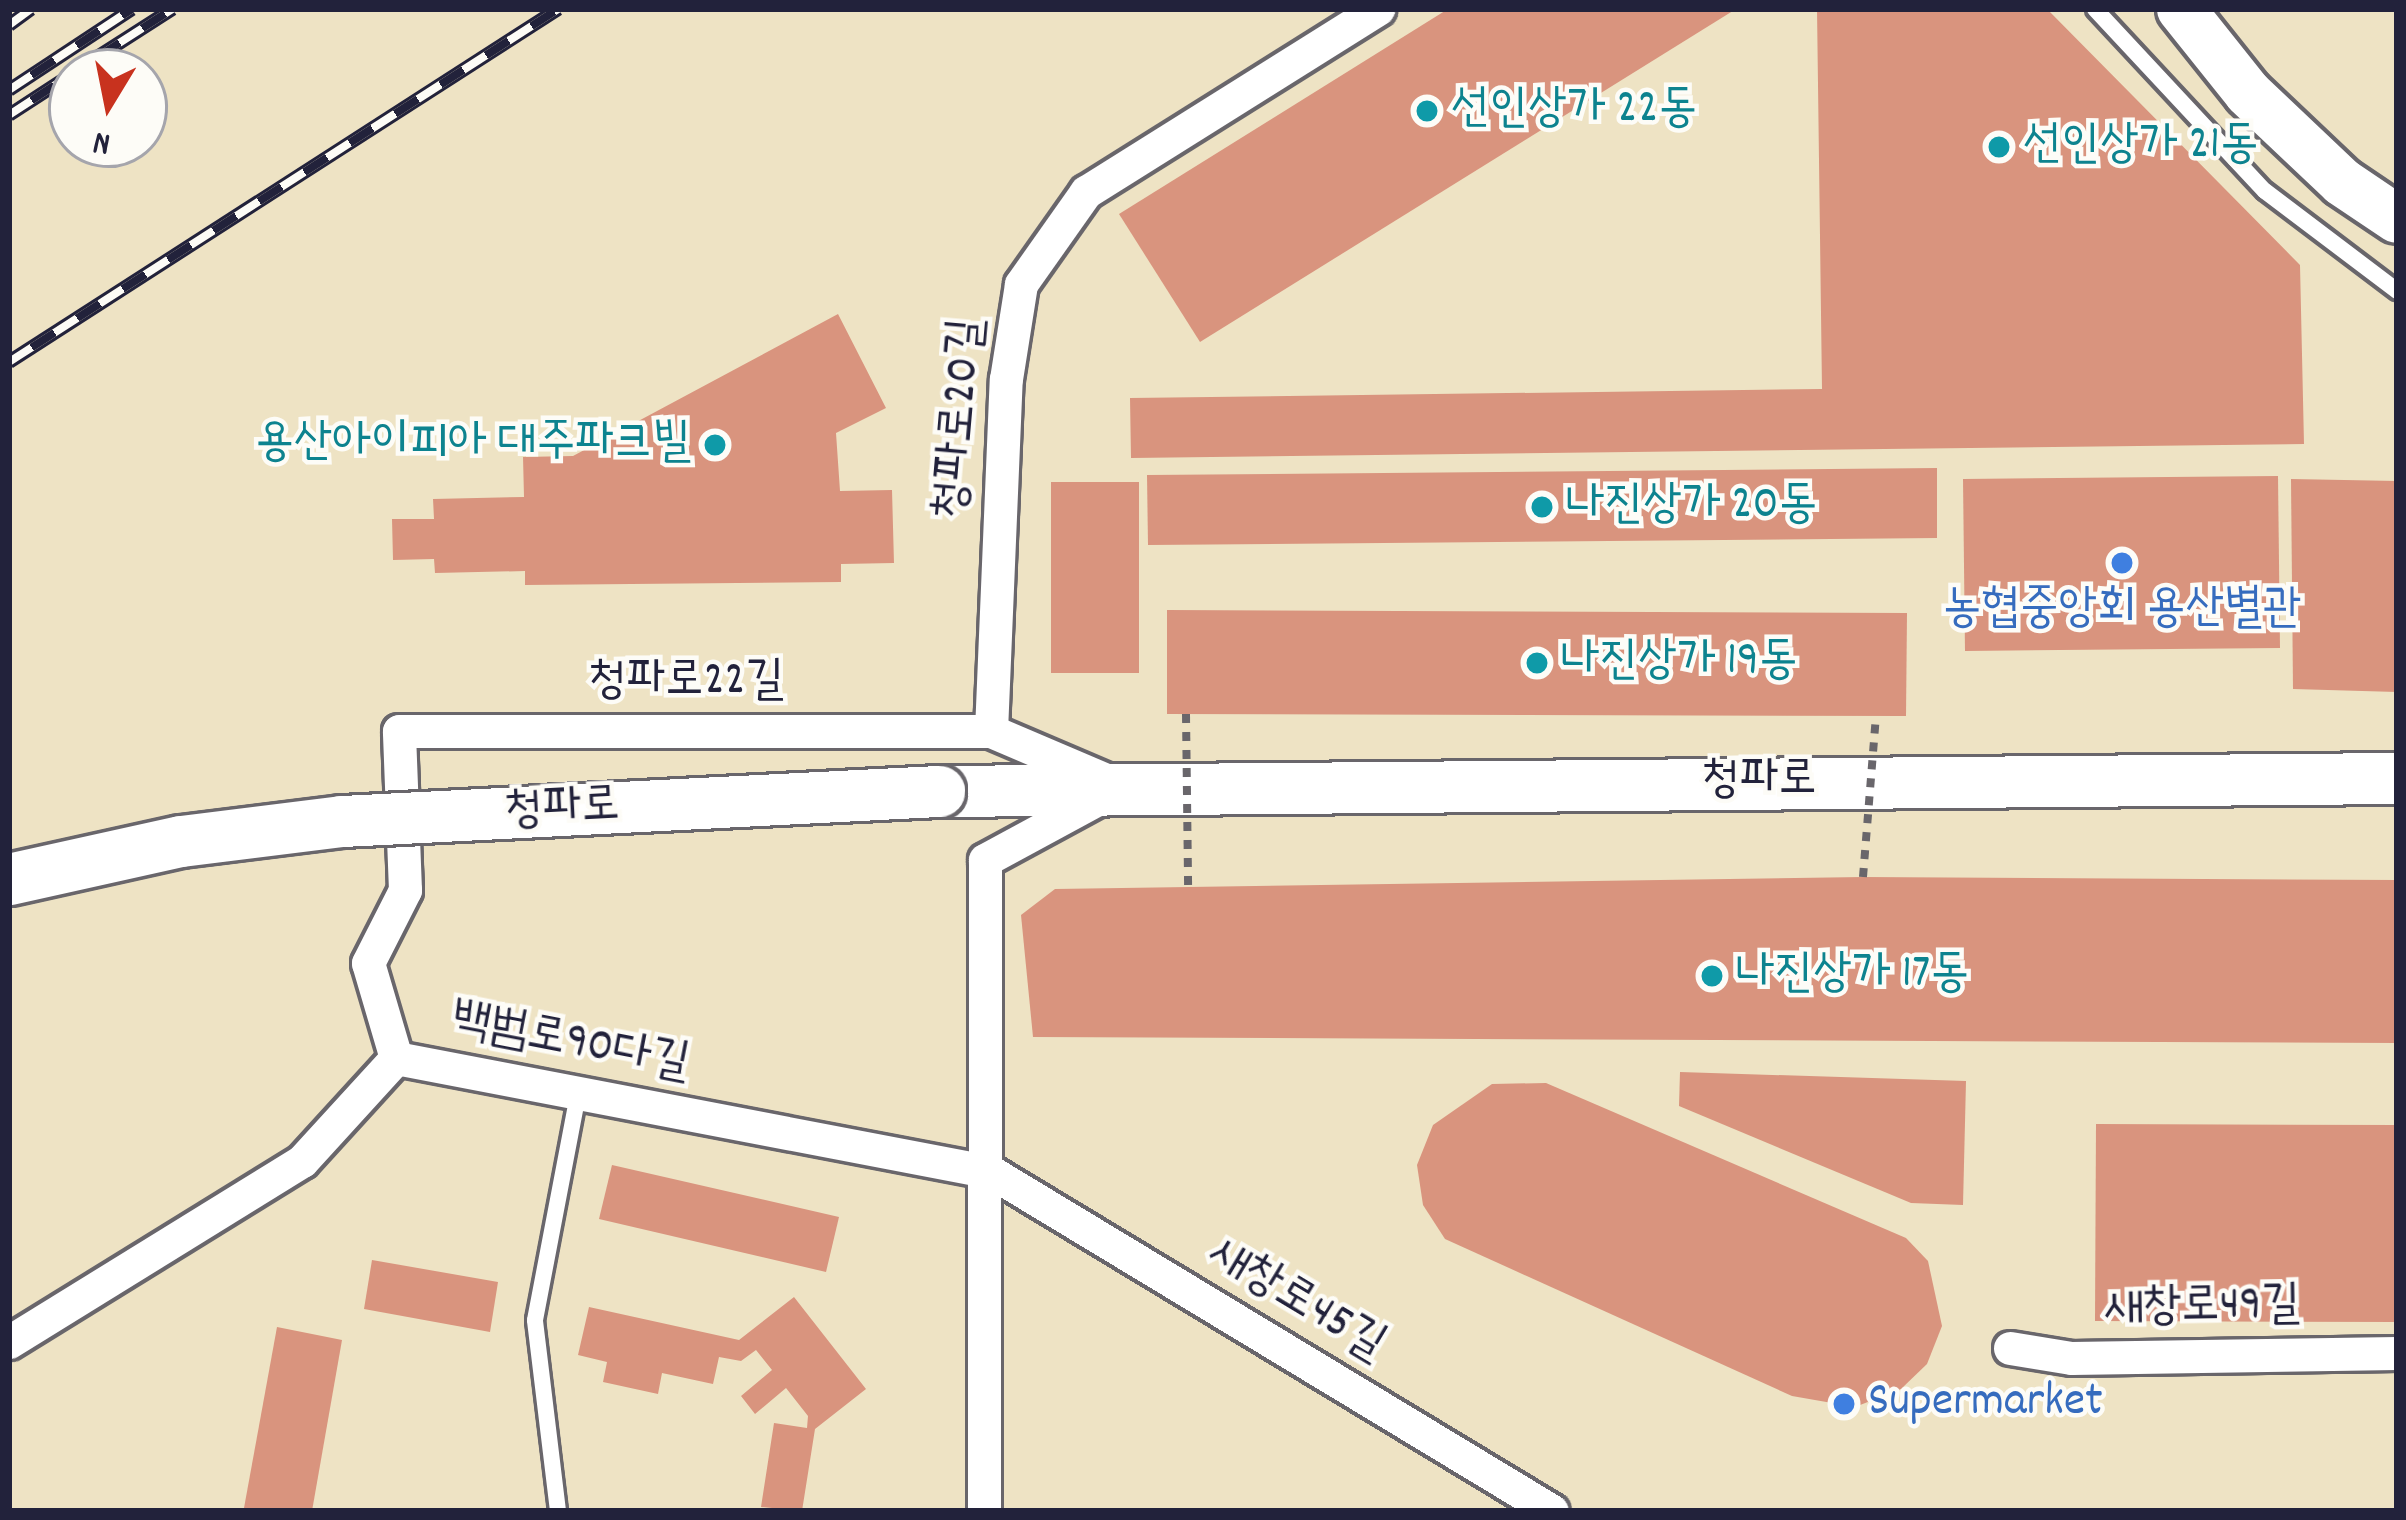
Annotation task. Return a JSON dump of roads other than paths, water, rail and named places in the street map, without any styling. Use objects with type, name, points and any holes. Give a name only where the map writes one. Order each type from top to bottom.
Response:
[{"type":"main road","points":[[2181,9],[2248,93],[2342,182],[2397,219]]},
{"type":"main road","name":"청파로","points":[[9,879],[181,841],[342,820],[939,791],[2397,778]]},
{"type":"street","name":"청파로20길","points":[[991,731],[1006,379],[1022,284],[1086,192],[1378,9]]},
{"type":"street","name":"청파로22길","points":[[396,1058],[368,963],[405,890],[399,731],[991,731],[1121,787]]},
{"type":"street","name":"청파로","points":[[985,1511],[991,1172],[986,860],[1121,787]]},
{"type":"street","name":"백범로90다길","points":[[9,1342],[302,1161],[396,1058],[991,1172]]},
{"type":"street","name":"새창로45길","points":[[991,1172],[1552,1511]]},
{"type":"street","name":"새창로49길","points":[[2010,1348],[2071,1358],[2397,1353]]},
{"type":"lane","points":[[2095,9],[2265,191],[2397,291]]},
{"type":"lane","points":[[558,1511],[535,1320],[578,1095]]},
{"type":"railway","points":[[9,25],[31,9]]},
{"type":"railway","points":[[9,90],[132,9]]},
{"type":"railway","points":[[111,48],[172,9]]},
{"type":"railway","points":[[9,362],[558,9]]},
{"type":"railway","points":[[9,115],[48,90]]},
{"type":"place","name":"선인상가 22동","points":[[1427,111]]},
{"type":"place","name":"선인상가 21동","points":[[1999,147]]},
{"type":"place","name":"용산아이피아 대주파크빌","points":[[715,445]]},
{"type":"place","name":"나진상가 20동","points":[[1542,507]]},
{"type":"place","name":"농협중앙회 용산별관","points":[[2122,563]]},
{"type":"place","name":"나진상가 19동","points":[[1537,663]]},
{"type":"place","name":"나진상가 17동","points":[[1712,976]]},
{"type":"place","name":"Supermarket","points":[[1844,1404]]}]
